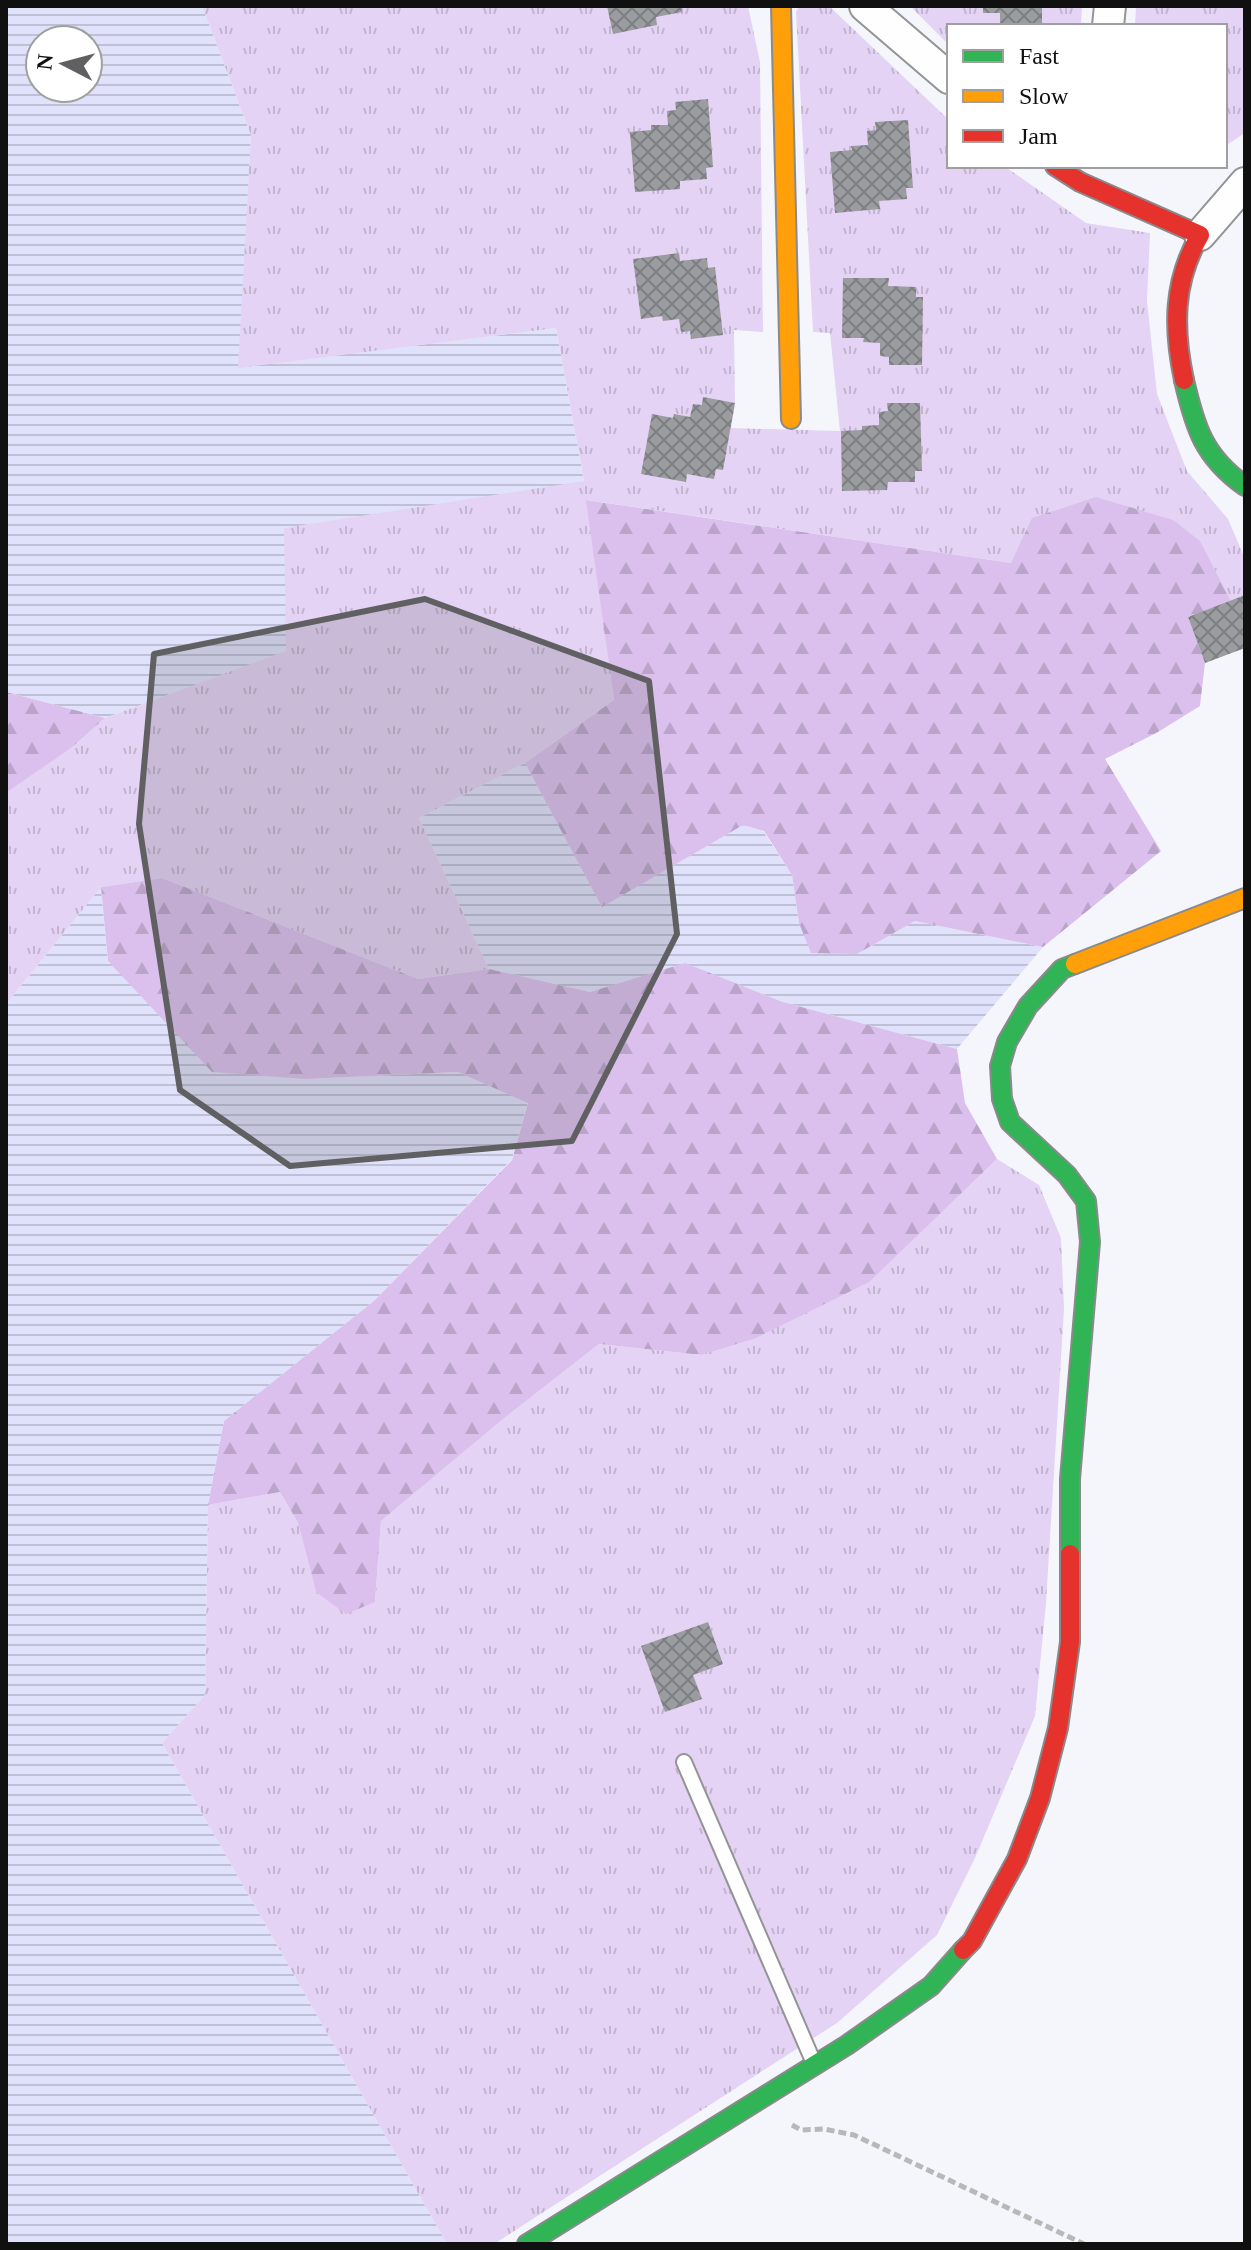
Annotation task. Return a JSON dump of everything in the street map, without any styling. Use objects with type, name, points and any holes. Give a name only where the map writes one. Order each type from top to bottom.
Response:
[{"type":"street","points":[[781,6],[791,419]]},
{"type":"street","points":[[865,6],[947,76]]},
{"type":"street","points":[[1062,168],[1097,178],[1200,235]]},
{"type":"street","points":[[1245,183],[1200,235],[1185,263],[1178,314],[1181,365],[1191,413],[1204,444],[1221,468],[1245,486]]},
{"type":"street","points":[[527,2244],[815,2065],[931,1986],[972,1941],[1017,1859],[1040,1798],[1058,1728],[1070,1642],[1070,1479],[1090,1242],[1086,1201],[1067,1175],[1010,1122],[1002,1099],[1000,1066],[1007,1042],[1028,1006],[1062,969],[1245,898]]},
{"type":"lane","points":[[684,1762],[815,2065]]},
{"type":"path","points":[[760,2099],[782,2119],[801,2130],[824,2129],[854,2135],[1084,2244]]},
{"type":"highlighted area","points":[[425,599],[649,681],[677,934],[572,1141],[290,1166],[180,1090],[139,824],[154,654]]},
{"type":"shaded area","points":[[6,6],[202,6],[251,135],[239,367],[556,328],[584,482],[285,528],[287,651],[105,718],[6,692]]},
{"type":"shaded area","points":[[525,763],[602,906],[743,825],[763,831],[792,875],[799,923],[857,954],[915,921],[1043,947],[957,1049],[783,1002],[686,964],[590,992],[489,969],[419,818]]},
{"type":"shaded area","points":[[101,887],[108,962],[306,1079],[458,1072],[528,1102],[512,1159],[375,1300],[224,1421],[208,1505],[205,1695],[162,1743],[447,2244],[6,2244],[6,1004]]},
{"type":"green space","points":[[202,6],[748,6],[760,62],[763,332],[734,330],[735,403],[731,428],[840,431],[830,333],[813,332],[796,12],[799,6],[829,6],[947,118],[947,168],[1007,168],[1086,223],[1150,233],[1147,301],[1157,394],[1187,471],[1228,519],[1245,559],[1245,595],[1231,601],[1200,542],[1011,563],[587,500],[614,700],[525,763],[419,818],[489,969],[418,979],[162,878],[101,887],[6,1004],[6,793],[70,749],[105,718],[286,651],[284,528],[584,481],[556,328],[238,368],[251,135]]},
{"type":"green space","points":[[910,6],[1082,6],[1081,24],[947,24],[947,43]]},
{"type":"green space","points":[[1136,6],[1245,6],[1245,133],[1227,145],[1227,24],[1135,24]]},
{"type":"green space","points":[[1096,497],[1173,520],[1200,541],[1231,601],[1188,617],[1205,663],[1200,706],[1105,759],[1161,851],[1043,947],[915,921],[857,954],[811,953],[799,923],[792,875],[764,831],[743,825],[602,907],[525,763],[614,700],[586,500],[1011,563],[1032,518]]},
{"type":"green space","points":[[6,692],[105,718],[70,749],[6,793]]},
{"type":"green space","points":[[162,878],[418,979],[489,969],[590,992],[685,963],[783,1002],[957,1049],[965,1103],[997,1159],[869,1282],[756,1338],[701,1355],[599,1344],[381,1521],[375,1602],[346,1614],[316,1592],[298,1523],[280,1492],[208,1505],[224,1421],[375,1300],[512,1160],[528,1103],[458,1072],[306,1079],[212,1072],[108,961],[101,887]]},
{"type":"green space","points":[[997,1159],[1039,1185],[1061,1238],[1064,1309],[1046,1603],[1035,1716],[975,1858],[937,1935],[837,2023],[494,2244],[447,2244],[162,1743],[205,1695],[208,1505],[280,1492],[298,1523],[316,1592],[375,1602],[381,1521],[599,1344],[701,1355],[869,1281]]},
{"type":"building","points":[[607,6],[681,6],[682,12],[656,17],[657,25],[613,34]]},
{"type":"building","points":[[983,6],[1042,6],[1042,24],[1000,24],[1000,13],[983,13]]},
{"type":"building","points":[[708,99],[713,167],[706,168],[707,179],[680,181],[680,189],[635,192],[630,132],[651,130],[651,125],[668,125],[667,111],[676,110],[675,102]]},
{"type":"building","points":[[908,120],[913,188],[906,188],[907,199],[879,201],[880,209],[835,213],[830,152],[868,145],[867,131],[876,130],[875,122]]},
{"type":"building","points":[[679,253],[680,261],[707,258],[708,268],[715,267],[723,335],[691,339],[690,331],[681,332],[679,319],[663,321],[662,316],[641,319],[633,259]]},
{"type":"building","points":[[843,278],[889,278],[888,286],[916,287],[916,297],[923,297],[922,365],[889,365],[889,357],[880,356],[880,343],[863,342],[864,338],[842,338]]},
{"type":"building","points":[[703,397],[735,403],[723,470],[716,469],[714,479],[687,474],[686,482],[641,474],[652,414],[690,417],[693,404],[702,405]]},
{"type":"building","points":[[887,403],[920,403],[922,471],[915,471],[915,482],[888,482],[887,490],[842,491],[841,431],[879,425],[879,412],[888,411]]},
{"type":"building","points":[[1245,595],[1245,648],[1205,663],[1188,617]]},
{"type":"building","points":[[708,1622],[723,1664],[693,1675],[702,1699],[665,1712],[641,1646]]},
{"type":"traffic: fast","points":[[1184,380],[1203,440],[1220,464],[1245,486]]},
{"type":"traffic: fast","points":[[1070,1554],[1070,1479],[1090,1242],[1086,1201],[1067,1175],[1010,1122],[1002,1099],[1000,1066],[1007,1042],[1028,1006],[1062,969],[1075,964]]},
{"type":"traffic: fast","points":[[527,2244],[847,2045],[931,1986],[963,1950]]},
{"type":"traffic: slow","points":[[781,6],[791,419]]},
{"type":"traffic: slow","points":[[1075,964],[1245,898]]},
{"type":"traffic: jam","points":[[1058,168],[1080,182],[1200,235],[1185,270],[1178,305],[1178,342],[1184,380]]},
{"type":"traffic: jam","points":[[963,1950],[972,1941],[1017,1859],[1040,1798],[1058,1728],[1070,1642],[1070,1554]]}]
